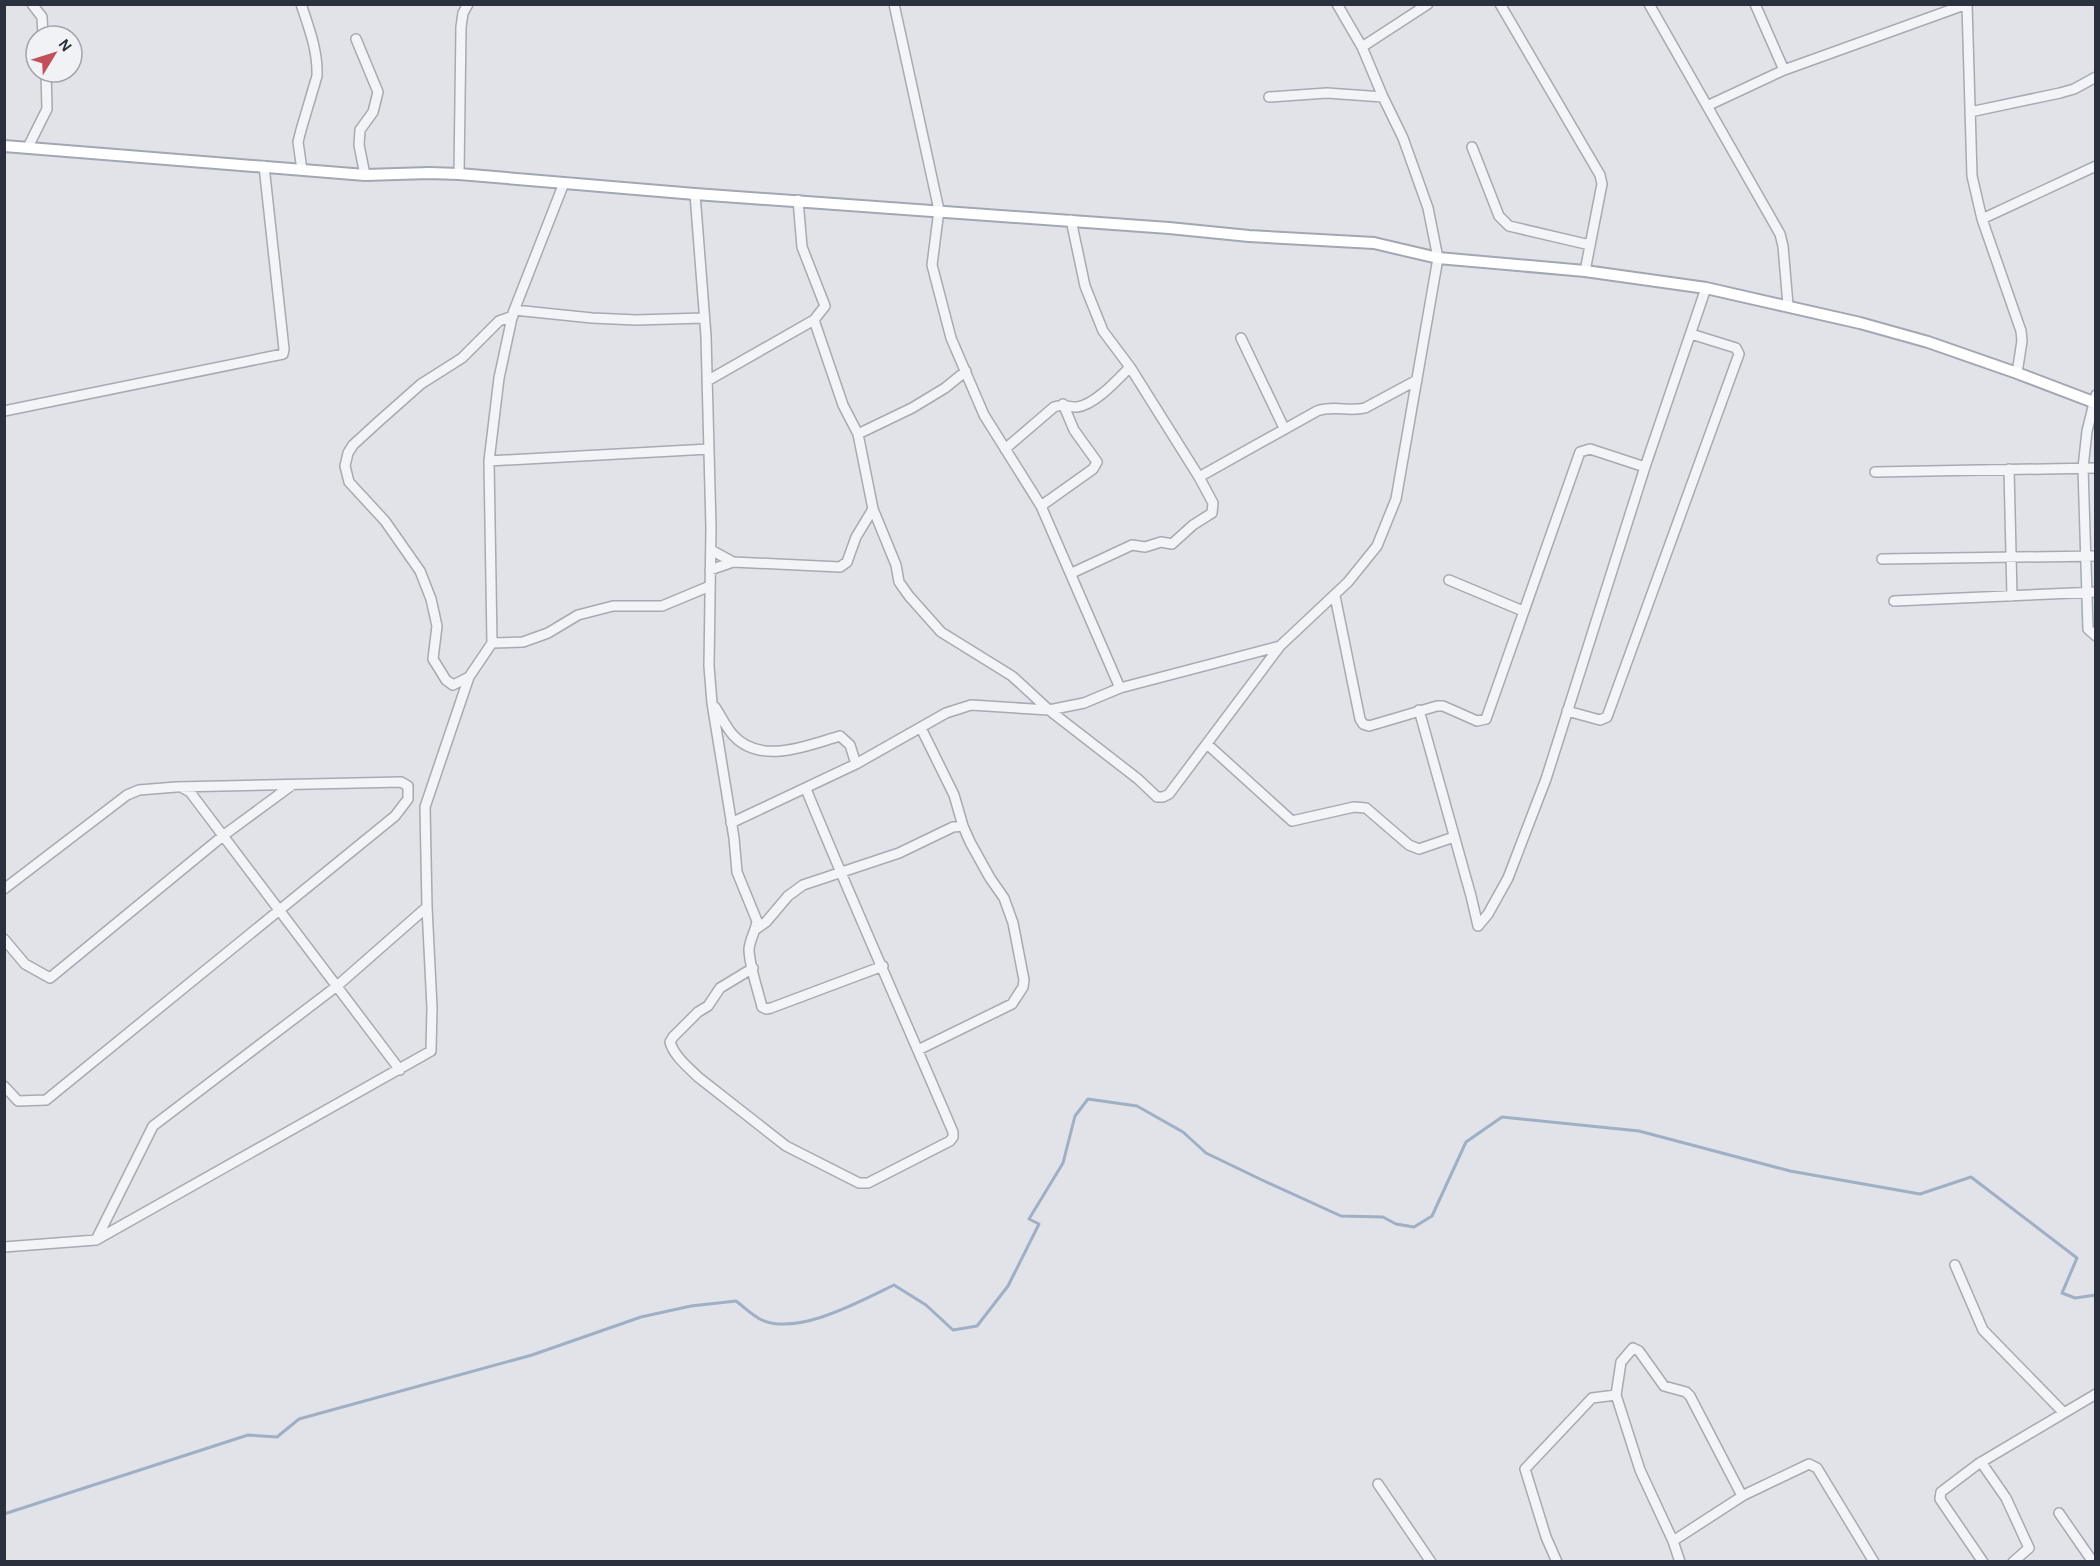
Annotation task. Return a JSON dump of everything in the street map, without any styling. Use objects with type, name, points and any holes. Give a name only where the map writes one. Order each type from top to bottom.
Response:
[{"type":"main road","points":[[4,146],[365,175],[459,174],[695,194],[1071,220],[1249,236],[1374,243],[1438,258],[1585,271],[1706,288],[1788,305],[1860,322],[1928,342],[2095,400]]},
{"type":"street","points":[[32,4],[42,17],[43,24]]},
{"type":"street","points":[[301,4],[313,40],[317,67],[317,76],[298,142],[302,170]]},
{"type":"street","points":[[459,174],[461,27],[463,13],[468,4]]},
{"type":"street","points":[[894,4],[939,210],[932,265],[951,338],[984,415],[1041,506],[1120,687]]},
{"type":"street","points":[[814,320],[843,405],[858,434],[873,509],[896,565],[899,582],[922,613],[941,632],[1012,676],[1049,710],[1157,796],[1163,797],[1169,794],[1280,646],[1335,596],[1377,546],[1396,499],[1438,258],[1428,208],[1419,178],[1362,47],[1337,4]]},
{"type":"street","points":[[1362,47],[1428,4]]},
{"type":"street","points":[[1500,4],[1600,175],[1602,184],[1585,271]]},
{"type":"street","points":[[1649,4],[1780,234],[1788,305]]},
{"type":"street","points":[[1755,4],[1784,70]]},
{"type":"street","points":[[1707,106],[1784,70],[1967,4],[1972,176],[1982,219],[2021,332],[2022,341],[2017,373]]},
{"type":"street","points":[[356,39],[378,92],[373,112],[360,130],[359,145],[365,175]]},
{"type":"street","points":[[1970,112],[2060,93],[2074,89],[2096,77]]},
{"type":"street","points":[[28,147],[47,109],[46,84]]},
{"type":"street","points":[[1269,97],[1327,93],[1383,97]]},
{"type":"street","points":[[1472,147],[1499,216],[1509,226],[1590,245]]},
{"type":"street","points":[[4,411],[283,354],[264,166]]},
{"type":"street","points":[[1982,219],[2096,166]]},
{"type":"street","points":[[4,1247],[96,1240],[428,1054],[432,1048],[425,807],[469,678],[492,643],[489,462],[499,378],[513,313],[564,183]]},
{"type":"street","points":[[695,194],[707,381],[711,550],[709,666],[712,703],[737,872],[758,921],[749,945],[762,1006],[766,1009],[882,966]]},
{"type":"street","points":[[707,381],[814,320],[825,306],[802,248],[798,200]]},
{"type":"street","points":[[1071,220],[1085,286],[1103,331],[1130,367],[1213,503],[1212,513],[1193,525],[1172,544],[1158,543],[1145,547],[1132,545],[1072,573]]},
{"type":"street","points":[[1419,710],[1478,926],[1488,914],[1508,878],[1546,779],[1645,467],[1706,288]]},
{"type":"street","points":[[469,678],[453,685],[446,680],[433,659],[438,626],[431,598],[420,571],[385,521],[349,482],[345,466],[353,446],[421,384],[462,358],[499,321],[513,313],[636,320],[704,318]]},
{"type":"street","points":[[1567,711],[1600,720],[1607,717],[1739,354],[1736,348],[1691,334]]},
{"type":"street","points":[[1241,338],[1284,428]]},
{"type":"street","points":[[1005,448],[1054,407],[1063,404],[1076,408],[1088,404],[1130,367]]},
{"type":"street","points":[[858,434],[912,408],[945,388],[966,371]]},
{"type":"street","points":[[1199,477],[1284,428],[1325,409],[1365,408],[1418,380]]},
{"type":"street","points":[[2095,400],[2087,430],[2083,468],[2084,510],[2090,556],[2091,592],[2088,629],[2096,636]]},
{"type":"street","points":[[1041,506],[1094,469],[1097,462],[1074,430],[1063,404]]},
{"type":"street","points":[[489,462],[709,449]]},
{"type":"street","points":[[1335,596],[1360,719],[1363,724],[1368,726],[1419,710],[1443,706],[1476,721],[1486,719],[1580,452],[1590,449],[1645,467]]},
{"type":"street","points":[[1875,472],[2096,468]]},
{"type":"street","points":[[2009,469],[2012,596]]},
{"type":"street","points":[[710,570],[733,562],[840,567],[847,562],[856,537],[873,509]]},
{"type":"street","points":[[2084,510],[2096,510]]},
{"type":"street","points":[[711,550],[733,562]]},
{"type":"street","points":[[1882,559],[2090,556]]},
{"type":"street","points":[[1449,580],[1523,611]]},
{"type":"street","points":[[492,643],[523,642],[548,633],[578,615],[613,606],[662,606],[710,586]]},
{"type":"street","points":[[1894,601],[2091,592]]},
{"type":"street","points":[[731,823],[856,764],[946,713],[971,705],[1049,710],[1084,703],[1120,687],[1280,646]]},
{"type":"street","points":[[712,703],[734,736],[752,748],[784,751],[840,736],[850,745],[856,764]]},
{"type":"street","points":[[918,1050],[1012,1004],[1023,987],[1015,934],[1004,898],[990,878],[963,826],[954,795],[921,728]]},
{"type":"street","points":[[1207,744],[1292,821],[1354,807],[1366,808],[1409,845],[1419,849],[1454,837]]},
{"type":"street","points":[[4,889],[127,795],[139,790],[401,782],[408,786],[408,799],[395,816],[46,1100],[18,1101],[4,1086]]},
{"type":"street","points":[[4,939],[25,964],[50,978],[224,835],[292,785]]},
{"type":"street","points":[[183,788],[190,792],[224,835],[400,1070]]},
{"type":"street","points":[[753,968],[720,988],[708,1006],[673,1036],[670,1042],[672,1048],[698,1077],[786,1146],[859,1183],[868,1183],[950,1141],[953,1132],[840,873],[806,789]]},
{"type":"street","points":[[756,929],[766,922],[788,896],[802,885],[899,854],[953,827],[963,826]]},
{"type":"street","points":[[96,1240],[153,1126],[337,986],[427,907]]},
{"type":"street","points":[[1955,1264],[1983,1330],[2064,1413]]},
{"type":"street","points":[[1680,1562],[1640,1470],[1616,1395],[1621,1362],[1633,1348],[1639,1351],[1664,1386],[1686,1392],[1690,1396],[1740,1492],[1744,1495]]},
{"type":"street","points":[[1983,1562],[1940,1495],[1941,1492],[1981,1462],[2096,1394]]},
{"type":"street","points":[[1557,1562],[1546,1537],[1525,1469],[1593,1398],[1616,1395]]},
{"type":"street","points":[[1981,1462],[2006,1498],[2030,1548],[2013,1562]]},
{"type":"street","points":[[1672,1541],[1744,1495],[1809,1464],[1814,1465],[1874,1562]]},
{"type":"street","points":[[1378,1484],[1431,1562]]},
{"type":"street","points":[[2059,1514],[2093,1562]]},
{"type":"waterway","points":[[4,1514],[248,1435],[277,1437],[299,1419],[532,1355],[641,1317],[691,1306],[736,1301],[762,1320],[777,1324],[793,1324],[829,1314],[894,1285],[926,1305],[953,1330],[977,1326],[1008,1286],[1039,1224],[1029,1219],[1063,1163],[1075,1116],[1088,1099],[1137,1106],[1183,1132],[1206,1153],[1341,1216],[1383,1217],[1396,1224],[1414,1227],[1432,1216],[1466,1142],[1502,1117],[1639,1131],[1790,1171],[1920,1194],[1971,1177],[2077,1258],[2062,1293],[2075,1298],[2096,1295]]}]
